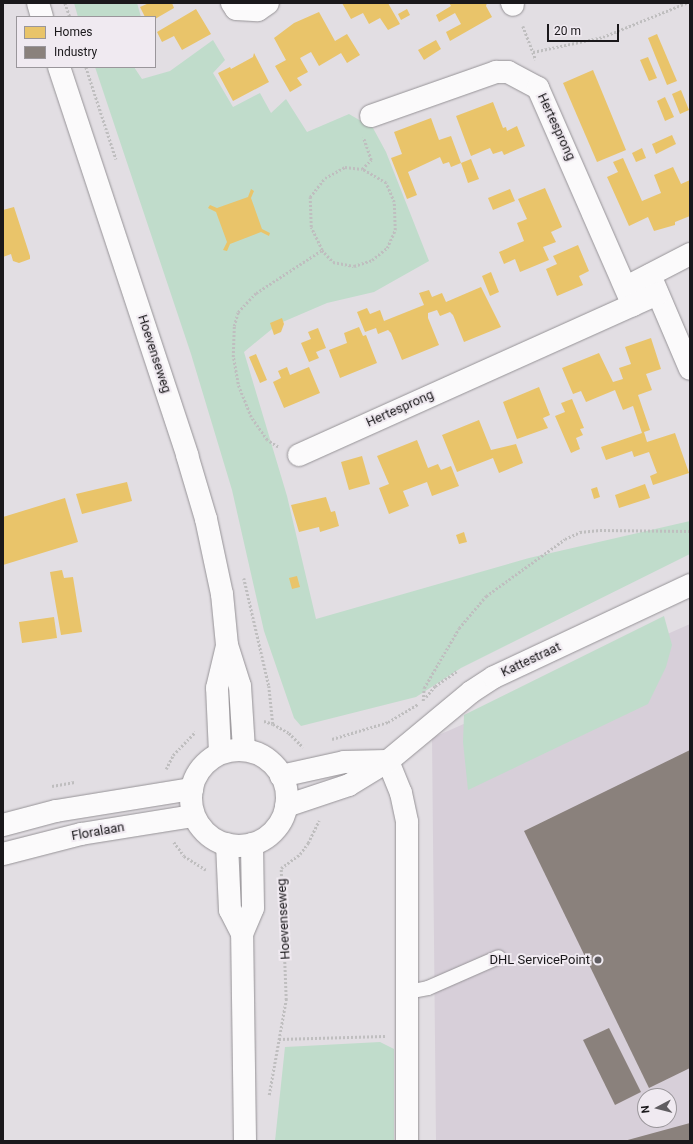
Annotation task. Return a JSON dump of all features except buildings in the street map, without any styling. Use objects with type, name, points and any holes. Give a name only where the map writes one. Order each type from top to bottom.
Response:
[{"type":"street","points":[[38,3],[42,16]]},
{"type":"street","points":[[232,3],[236,9],[258,10],[268,3]]},
{"type":"street","name":"Hoevenseweg","points":[[59,68],[197,491],[218,574],[227,645],[240,686],[244,750]]},
{"type":"street","name":"Hertesprong","points":[[371,116],[496,72],[508,72],[538,88],[629,296]]},
{"type":"street","name":"Hertesprong","points":[[299,454],[654,285],[690,254]]},
{"type":"street","points":[[654,285],[690,369]]},
{"type":"street","name":"Kattestraat","points":[[286,806],[321,792],[349,785],[388,761],[471,692],[494,677],[690,585]]},
{"type":"street","name":"Hoevenseweg","points":[[220,753],[217,688],[227,645]]},
{"type":"street","points":[[244,750],[260,754],[272,764],[281,776],[286,792],[286,806],[274,830],[252,844],[227,844],[207,834],[194,816],[192,789],[201,768],[220,753],[244,750]]},
{"type":"street","points":[[281,776],[344,762],[388,761],[401,793],[406,815],[408,992],[407,1141]]},
{"type":"street","points":[[3,825],[56,811],[192,789]]},
{"type":"street","name":"Floralaan","points":[[3,854],[81,834],[194,816]]},
{"type":"street","points":[[227,844],[230,910],[242,934]]},
{"type":"street","points":[[245,1141],[242,934],[253,908],[252,844]]},
{"type":"lane","points":[[408,992],[428,988],[499,956]]},
{"type":"path","points":[[65,3],[70,16]]},
{"type":"path","points":[[533,52],[603,37],[686,3]]},
{"type":"path","points":[[512,4],[538,65]]},
{"type":"path","points":[[362,169],[370,160],[357,120],[371,116]]},
{"type":"path","points":[[345,167],[362,169],[386,183],[394,202],[395,230],[387,248],[372,260],[354,266],[333,262],[322,250],[311,227],[310,197],[325,178],[345,167]]},
{"type":"path","points":[[299,454],[280,449],[267,440],[251,418],[238,384],[233,357],[234,326],[238,312],[256,293],[322,250]]},
{"type":"path","points":[[325,740],[388,722],[422,701],[424,688],[459,628],[486,596],[565,539],[580,532],[600,530],[690,530]]},
{"type":"path","points":[[310,744],[302,746],[316,767]]},
{"type":"path","name":"Hoevenseweg","points":[[269,1098],[286,988],[281,868],[300,854],[315,832],[322,806],[321,792]]},
{"type":"path","points":[[279,1039],[407,1035]]},
{"type":"shaded area","points":[[690,624],[690,1141],[436,1141],[432,738]]},
{"type":"green space","points":[[74,3],[137,3],[141,16],[78,16]]},
{"type":"green space","points":[[213,40],[225,60],[213,73],[233,107],[260,93],[271,113],[286,99],[307,132],[349,114],[373,128],[386,152],[429,261],[374,292],[327,303],[278,324],[244,352],[287,496],[316,619],[529,558],[690,521],[690,554],[461,668],[416,697],[301,726],[294,718],[264,631],[232,490],[191,354],[95,68],[135,68],[142,79],[170,71]]},
{"type":"green space","points":[[664,616],[672,645],[666,667],[648,704],[468,790],[463,742],[464,715]]},
{"type":"green space","points":[[380,1042],[394,1049],[394,1141],[275,1141],[285,1047]]},
{"type":"place","name":"DHL ServicePoint","points":[[598,960]]}]
